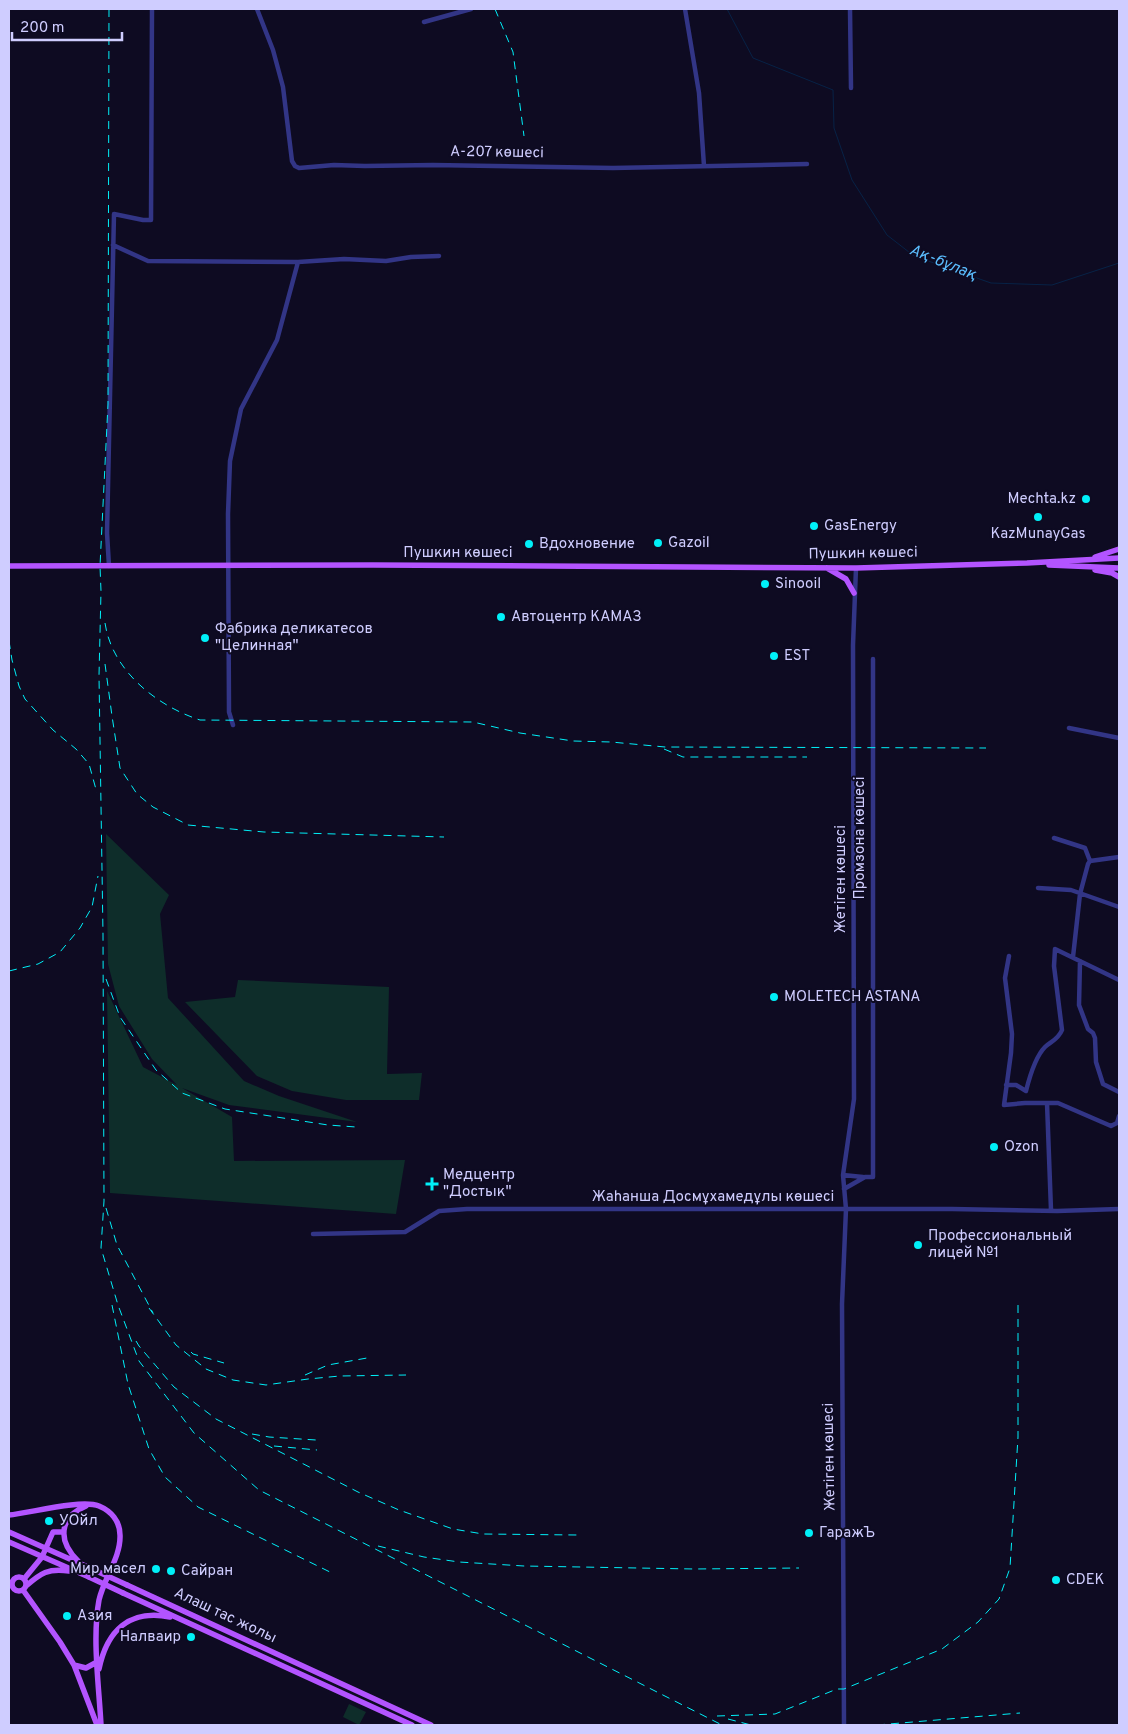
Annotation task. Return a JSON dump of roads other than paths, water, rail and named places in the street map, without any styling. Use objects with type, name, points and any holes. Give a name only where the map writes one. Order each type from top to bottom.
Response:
[{"type":"main road","points":[[1087,559],[1119,549]]},
{"type":"main road","points":[[1027,563],[1119,558]]},
{"type":"main road","name":"Пушкин көшесі","points":[[9,566],[230,565],[856,568],[1027,563]]},
{"type":"main road","points":[[1027,563],[1086,568],[1119,568]]},
{"type":"main road","points":[[825,568],[846,579],[854,593]]},
{"type":"main road","points":[[1086,568],[1112,573],[1119,577]]},
{"type":"main road","points":[[9,1514],[78,1504],[96,1505],[107,1510],[118,1525],[120,1534],[116,1556],[99,1601],[97,1625],[99,1725]]},
{"type":"main road","points":[[81,1564],[68,1549],[64,1540],[65,1523],[69,1516],[88,1505]]},
{"type":"main road","name":"Алаш тас жолы","points":[[9,1532],[431,1725]]},
{"type":"main road","points":[[64,1532],[53,1532],[42,1556],[24,1579],[24,1588],[74,1665],[99,1725]]},
{"type":"main road","name":"Алаш тас жолы","points":[[9,1542],[412,1725]]},
{"type":"main road","points":[[24,1579],[21,1576],[16,1577],[12,1582],[12,1587],[16,1590],[24,1588],[40,1574],[50,1570],[76,1572]]},
{"type":"main road","points":[[98,1674],[105,1648],[115,1632],[124,1624],[146,1615],[160,1615],[180,1619]]},
{"type":"main road","points":[[74,1665],[86,1668],[97,1662]]},
{"type":"main road","points":[[342,1693],[346,1685]]},
{"type":"street","points":[[109,566],[107,533],[114,214],[151,220],[152,9]]},
{"type":"street","name":"А-207 көшесі","points":[[257,9],[273,50],[283,87],[292,161],[299,168],[334,165],[613,168],[807,164]]},
{"type":"street","points":[[424,22],[471,9]]},
{"type":"street","points":[[684,9],[693,50],[699,93],[704,166]]},
{"type":"street","points":[[850,9],[851,88]]},
{"type":"street","points":[[113,245],[148,261],[298,262],[344,259],[386,261],[411,257],[439,256]]},
{"type":"street","points":[[234,725],[229,712],[230,565],[228,514],[230,462],[241,408],[276,340],[298,262]]},
{"type":"street","name":"Жетіген көшесі","points":[[844,1725],[842,1304],[846,1209],[843,1175],[854,1098],[853,645],[856,568]]},
{"type":"street","name":"Промзона көшесі","points":[[865,1178],[873,1177],[873,659]]},
{"type":"street","points":[[1069,728],[1119,738]]},
{"type":"street","points":[[1054,838],[1085,848],[1090,860],[1080,894],[1073,958]]},
{"type":"street","points":[[1090,860],[1119,857]]},
{"type":"street","points":[[1038,888],[1071,890],[1119,907]]},
{"type":"street","points":[[1024,1103],[1029,1078],[1042,1051],[1057,1039],[1062,1030],[1054,966],[1055,949],[1119,980]]},
{"type":"street","points":[[1009,956],[1006,978],[1012,1034],[1004,1104],[1058,1103],[1111,1126],[1117,1123],[1119,1116]]},
{"type":"street","points":[[1080,960],[1079,1005],[1088,1029],[1093,1033],[1096,1062],[1103,1084],[1119,1092]]},
{"type":"street","points":[[1006,1085],[1016,1086],[1026,1091]]},
{"type":"street","points":[[1048,1103],[1051,1210]]},
{"type":"street","points":[[843,1175],[865,1178]]},
{"type":"street","points":[[844,1189],[865,1178]]},
{"type":"street","name":"Жаһанша Досмұхамедұлы көшесі","points":[[313,1234],[405,1232],[439,1211],[458,1210],[1119,1209]]},
{"type":"waterway","name":"Ақ-бұлақ","points":[[727,9],[753,58],[833,90],[834,128],[852,180],[887,235],[914,256],[991,283],[1052,285],[1119,263]]},
{"type":"railway","points":[[109,9],[108,404],[100,566],[99,676],[103,934],[104,1201],[101,1248],[118,1305],[139,1361],[194,1433],[259,1490],[722,1725]]},
{"type":"railway","points":[[495,9],[513,52],[524,136]]},
{"type":"railway","points":[[105,623],[109,640],[117,656],[139,684],[168,706],[200,720],[473,722],[520,733],[573,741],[665,747],[986,748]]},
{"type":"railway","points":[[9,641],[19,686],[25,699],[53,730],[76,749],[89,764],[97,793]]},
{"type":"railway","points":[[105,664],[120,768],[137,794],[153,807],[188,825],[264,832],[444,837]]},
{"type":"railway","points":[[664,749],[683,757],[807,757]]},
{"type":"railway","points":[[9,971],[38,964],[60,952],[80,928],[92,907],[98,876]]},
{"type":"railway","points":[[106,979],[120,1017],[156,1070],[182,1093],[225,1109],[328,1125],[356,1127]]},
{"type":"railway","points":[[106,1208],[117,1245],[153,1313]]},
{"type":"railway","points":[[717,1716],[775,1714],[837,1689],[844,1689],[942,1649],[978,1622],[999,1599],[1010,1568],[1018,1437],[1018,1301]]},
{"type":"railway","points":[[112,1305],[128,1384],[149,1449],[165,1477],[198,1507],[334,1574]]},
{"type":"railway","points":[[149,1308],[176,1345],[206,1369],[233,1380],[266,1385],[340,1376],[406,1375]]},
{"type":"railway","points":[[136,1341],[174,1387],[216,1419],[358,1492],[399,1510],[453,1529],[483,1534],[577,1535]]},
{"type":"railway","points":[[191,1352],[224,1363]]},
{"type":"railway","points":[[305,1375],[328,1365],[367,1358]]},
{"type":"railway","points":[[252,1434],[316,1440]]},
{"type":"railway","points":[[274,1446],[317,1450]]},
{"type":"railway","points":[[378,1546],[424,1557],[459,1562],[524,1566],[694,1569],[799,1568]]},
{"type":"railway","points":[[877,1725],[1020,1713]]},
{"type":"railway","points":[[728,1719],[751,1725]]},
{"type":"place","name":"Mechta.kz","points":[[1086,499]]},
{"type":"place","name":"KazMunayGas","points":[[1038,517]]},
{"type":"place","name":"GasEnergy","points":[[814,526]]},
{"type":"place","name":"Gazoil","points":[[658,543]]},
{"type":"place","name":"Вдохновение","points":[[529,544]]},
{"type":"place","name":"Sinooil","points":[[765,584]]},
{"type":"place","name":"Автоцентр КАМАЗ","points":[[501,617]]},
{"type":"place","name":"Фабрика деликатесов \"Целинная\"","points":[[205,638]]},
{"type":"place","name":"EST","points":[[774,656]]},
{"type":"place","name":"MOLETECH ASTANA","points":[[774,997]]},
{"type":"place","name":"Ozon","points":[[994,1147]]},
{"type":"place","name":"Медцентр \"Достык\"","points":[[432,1184]]},
{"type":"place","name":"Профессиональный лицей №1","points":[[918,1245]]},
{"type":"place","name":"УОйл","points":[[49,1521]]},
{"type":"place","name":"ГаражЪ","points":[[809,1533]]},
{"type":"place","name":"Мир масел","points":[[156,1569]]},
{"type":"place","name":"Сайран","points":[[171,1571]]},
{"type":"place","name":"CDEK","points":[[1056,1580]]},
{"type":"place","name":"Азия","points":[[67,1616]]},
{"type":"place","name":"Налваир","points":[[191,1637]]}]
